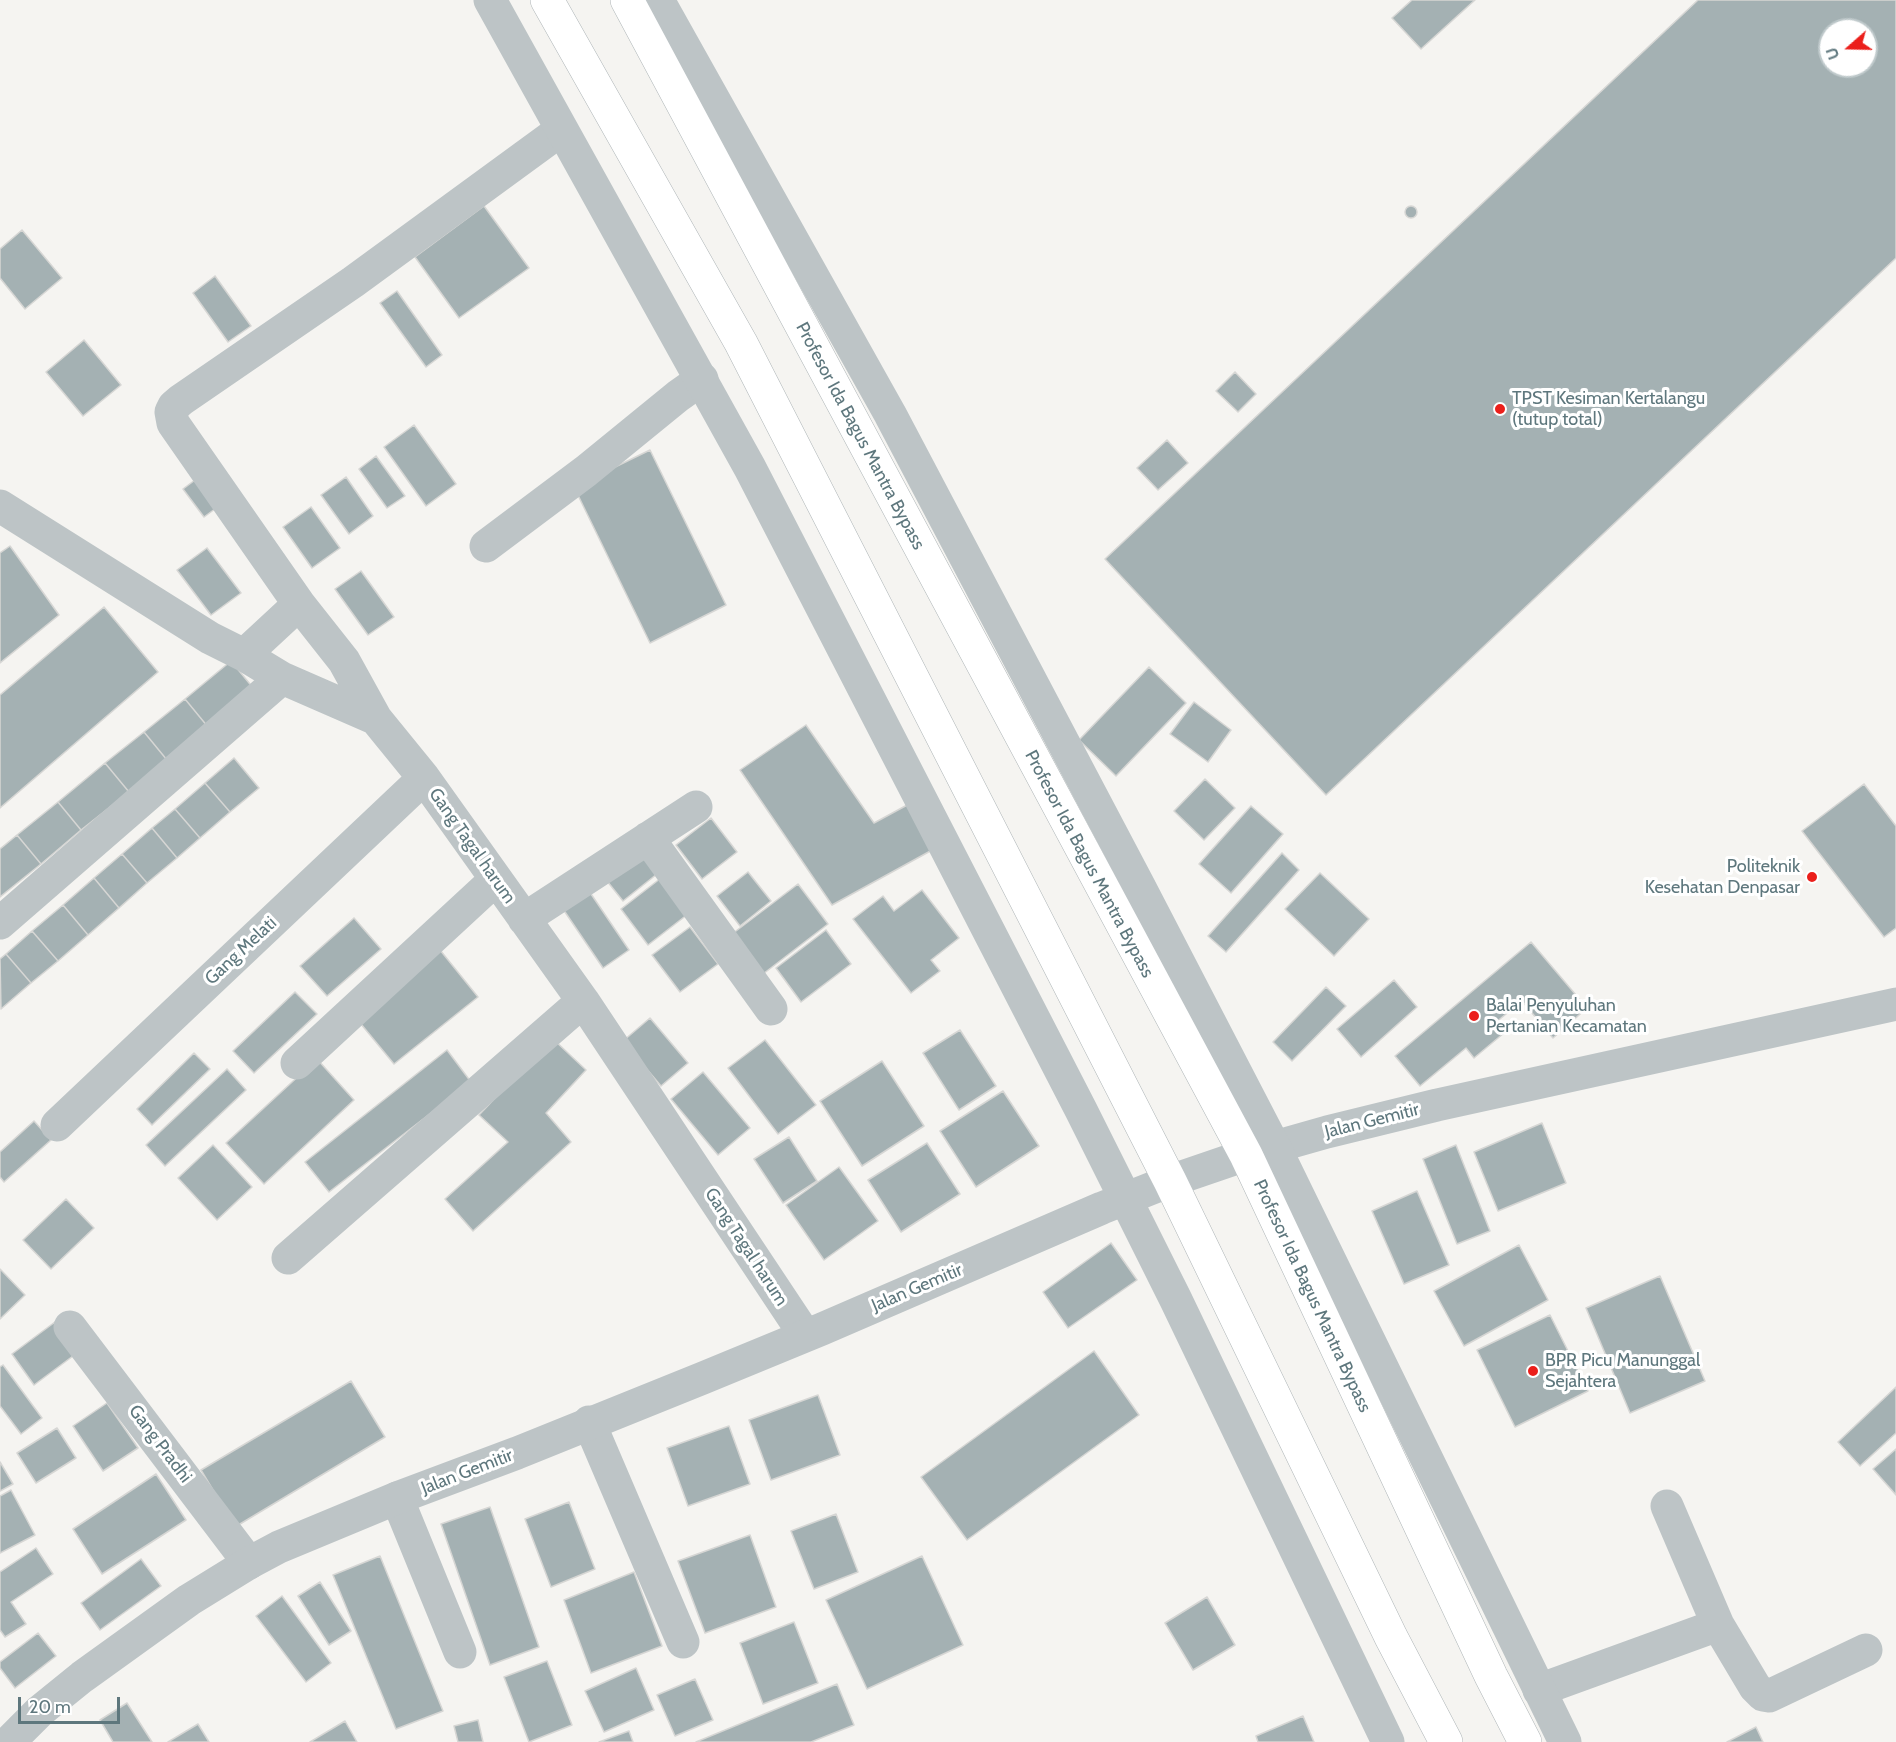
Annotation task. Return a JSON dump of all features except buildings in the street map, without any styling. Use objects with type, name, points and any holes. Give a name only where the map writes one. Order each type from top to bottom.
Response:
[{"type":"highway","points":[[547,0],[741,343],[1170,1181],[1391,1637],[1446,1742]]},
{"type":"highway","name":"Profesor Ida Bagus Mantra Bypass","points":[[627,0],[1260,1151],[1491,1676],[1525,1742]]},
{"type":"street","points":[[490,0],[761,489],[1081,1110],[1176,1300],[1388,1742]]},
{"type":"street","points":[[658,0],[890,414],[1260,1151],[1565,1742]]},
{"type":"street","points":[[376,719],[344,661],[299,604],[173,423],[171,412],[174,406],[182,400],[353,282],[561,130]]},
{"type":"street","points":[[486,546],[586,471],[678,396],[702,380]]},
{"type":"street","name":"Gang Tagal harum","points":[[0,506],[210,638],[282,678],[376,719],[424,778],[583,1001],[805,1335]]},
{"type":"street","points":[[244,655],[299,604]]},
{"type":"street","points":[[0,923],[282,678]]},
{"type":"street","name":"Gang Melati","points":[[57,1125],[424,778]]},
{"type":"street","points":[[524,919],[696,807]]},
{"type":"street","points":[[648,838],[771,1009]]},
{"type":"street","points":[[297,1063],[495,880]]},
{"type":"street","points":[[288,1258],[583,1001]]},
{"type":"street","name":"Jalan Gemitir","points":[[9,1742],[40,1711],[82,1677],[189,1600],[279,1547],[397,1498],[517,1453],[589,1422],[703,1378],[1170,1181],[1260,1151],[1437,1105],[1896,1004]]},
{"type":"street","name":"Gang Pradhi","points":[[70,1327],[249,1563]]},
{"type":"street","points":[[589,1422],[682,1642]]},
{"type":"street","points":[[397,1498],[460,1652]]},
{"type":"street","points":[[1667,1506],[1718,1625],[1755,1687],[1763,1695],[1769,1696],[1866,1650]]},
{"type":"street","points":[[1539,1690],[1718,1625]]},
{"type":"place","name":"TPST Kesiman Kertalangu (tutup total)","points":[[1500,409]]},
{"type":"place","name":"Politeknik Kesehatan Denpasar","points":[[1812,877]]},
{"type":"place","name":"Balai Penyuluhan Pertanian Kecamatan","points":[[1474,1016]]},
{"type":"place","name":"BPR Picu Manunggal Sejahtera","points":[[1533,1371]]}]
